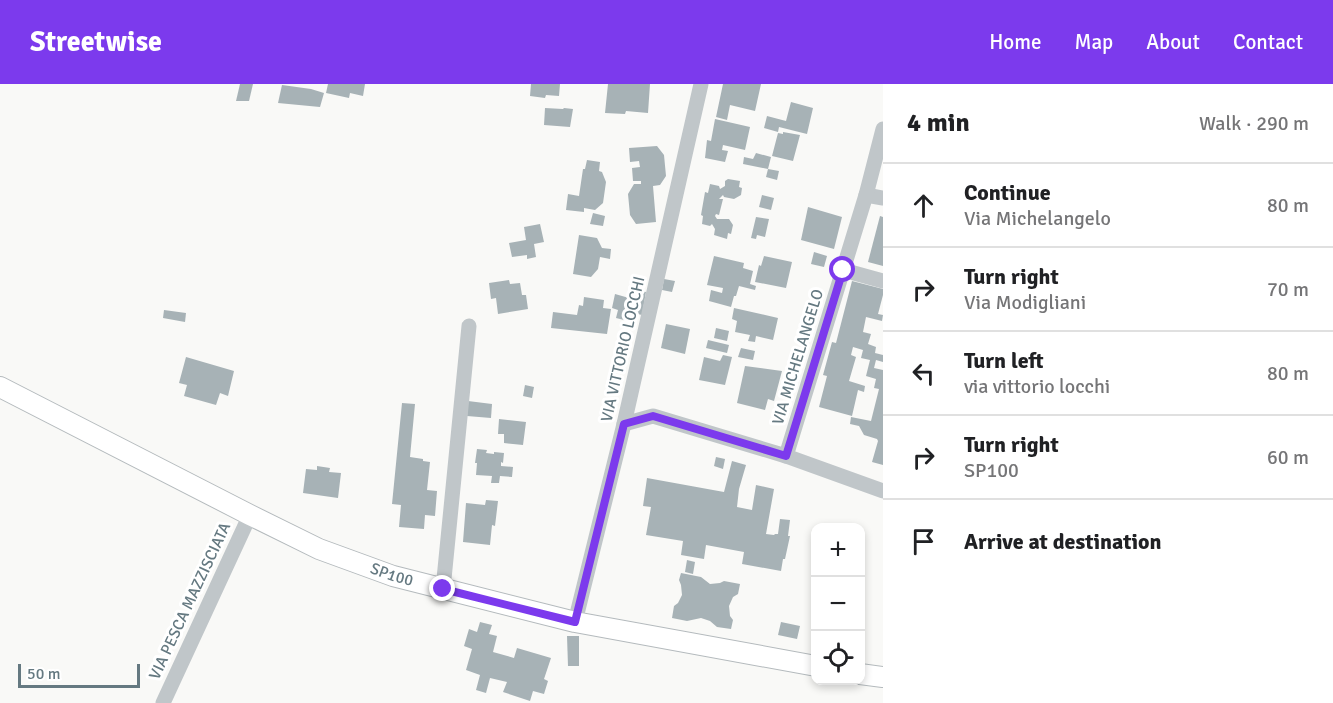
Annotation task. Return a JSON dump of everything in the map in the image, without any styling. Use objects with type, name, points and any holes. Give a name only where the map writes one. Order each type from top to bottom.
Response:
[{"type":"main road","name":"SP100","points":[[0,387],[319,549],[393,576],[575,622],[811,665]]},
{"type":"main road","points":[[865,675],[883,678]]},
{"type":"street","name":"VIA VITTORIO LOCCHI","points":[[575,622],[624,424],[701,84]]},
{"type":"street","name":"VIA MICHELANGELO","points":[[786,456],[866,195],[883,129]]},
{"type":"street","points":[[866,195],[883,198]]},
{"type":"street","points":[[843,270],[883,281]]},
{"type":"street","points":[[443,589],[469,326]]},
{"type":"street","points":[[624,424],[653,416],[786,456],[883,491]]},
{"type":"street","name":"VIA PESCA MAZZISCIATA","points":[[163,703],[250,515]]},
{"type":"building","points":[[240,84],[253,84],[249,101],[236,101]]},
{"type":"building","points":[[328,84],[365,84],[363,96],[350,93],[349,98],[326,93]]},
{"type":"building","points":[[531,84],[560,84],[559,96],[546,95],[545,98],[530,96]]},
{"type":"building","points":[[608,84],[650,84],[648,113],[626,111],[625,114],[605,113]]},
{"type":"building","points":[[723,84],[761,84],[755,111],[730,105],[727,120],[716,117]]},
{"type":"building","points":[[282,85],[324,93],[320,107],[278,103]]},
{"type":"building","points":[[791,102],[813,108],[807,134],[779,127],[778,132],[764,128],[767,116],[786,121]]},
{"type":"building","points":[[545,108],[573,109],[570,127],[544,125]]},
{"type":"building","points":[[715,119],[750,127],[745,150],[723,145],[722,150],[728,151],[725,162],[705,158],[707,140],[711,141]]},
{"type":"building","points":[[783,132],[800,135],[793,161],[772,156],[778,133],[783,134]]},
{"type":"building","points":[[657,146],[664,155],[666,176],[660,185],[653,186],[656,222],[636,224],[630,215],[628,194],[634,184],[641,184],[641,181],[633,181],[632,168],[640,167],[639,161],[630,162],[629,148]]},
{"type":"building","points":[[756,153],[771,157],[768,169],[743,164],[744,157],[753,159]]},
{"type":"building","points":[[587,160],[600,162],[599,171],[602,172],[606,182],[603,203],[595,210],[584,208],[584,212],[566,210],[568,194],[579,196],[583,169],[585,169]]},
{"type":"building","points":[[768,169],[779,171],[777,180],[766,177]]},
{"type":"building","points":[[728,179],[740,181],[739,187],[742,188],[741,195],[734,199],[723,195],[719,199],[723,199],[719,215],[715,216],[717,219],[729,219],[733,225],[727,239],[714,235],[715,229],[712,224],[710,226],[702,224],[703,216],[701,215],[705,192],[708,193],[710,184],[719,186],[720,189],[725,186],[725,181]]},
{"type":"building","points":[[762,195],[774,198],[771,210],[759,207]]},
{"type":"building","points":[[808,207],[842,217],[834,249],[801,240]]},
{"type":"building","points":[[593,213],[605,216],[603,226],[590,224]]},
{"type":"building","points":[[880,216],[883,217],[883,266],[868,262]]},
{"type":"building","points":[[756,217],[769,219],[765,237],[757,235],[756,239],[751,238]]},
{"type":"building","points":[[540,224],[544,242],[534,244],[536,257],[527,259],[527,255],[512,257],[509,243],[526,240],[524,227]]},
{"type":"building","points":[[579,235],[597,238],[602,248],[611,249],[610,259],[600,257],[598,269],[591,277],[573,274]]},
{"type":"building","points":[[814,252],[827,256],[824,267],[811,264]]},
{"type":"building","points":[[714,256],[744,263],[743,268],[753,271],[750,284],[756,286],[755,290],[739,286],[731,307],[709,301],[711,290],[722,293],[723,288],[707,285]]},
{"type":"building","points":[[764,256],[792,262],[786,288],[755,282]]},
{"type":"building","points":[[664,279],[675,281],[672,292],[662,290]]},
{"type":"building","points":[[509,280],[510,284],[520,283],[522,295],[526,295],[528,309],[498,314],[496,298],[491,299],[489,283]]},
{"type":"building","points":[[852,281],[883,289],[878,314],[883,315],[882,321],[866,317],[863,332],[871,334],[868,344],[876,347],[875,353],[883,355],[883,362],[876,360],[874,368],[883,370],[883,465],[872,462],[877,439],[864,435],[859,426],[850,424],[851,417],[871,421],[879,389],[874,388],[876,379],[866,376],[870,360],[861,358],[863,350],[853,347],[851,355],[856,357],[849,381],[865,386],[864,392],[858,390],[852,416],[819,407],[827,376],[823,375],[832,342],[836,343]]},
{"type":"building","points":[[634,289],[646,292],[642,315],[629,312]]},
{"type":"building","points":[[615,294],[629,298],[624,320],[616,318],[618,310],[612,308]]},
{"type":"building","points":[[584,297],[604,300],[603,308],[611,309],[607,334],[551,328],[553,312],[577,315],[579,305],[583,306]]},
{"type":"building","points":[[734,308],[778,318],[773,340],[756,336],[755,342],[748,341],[750,335],[735,332],[737,321],[732,319]]},
{"type":"building","points":[[164,310],[186,313],[185,322],[163,318]]},
{"type":"building","points":[[666,324],[690,329],[685,354],[661,348]]},
{"type":"building","points":[[716,328],[729,331],[727,341],[714,338]]},
{"type":"building","points":[[708,340],[729,345],[727,353],[706,348]]},
{"type":"building","points":[[741,348],[755,351],[753,360],[738,357]]},
{"type":"building","points":[[723,355],[732,357],[725,385],[699,380],[704,357],[720,361]]},
{"type":"building","points":[[186,357],[234,371],[228,396],[220,393],[216,405],[184,396],[187,385],[179,383]]},
{"type":"building","points":[[745,366],[782,371],[774,401],[768,399],[765,410],[737,403]]},
{"type":"building","points":[[525,385],[534,387],[532,398],[523,396]]},
{"type":"building","points":[[468,401],[492,404],[491,418],[467,416]]},
{"type":"building","points":[[402,403],[415,404],[410,457],[430,462],[427,490],[437,491],[435,516],[425,515],[424,529],[399,527],[401,505],[392,504]]},
{"type":"building","points":[[499,419],[526,422],[523,445],[504,443],[504,434],[498,434]]},
{"type":"building","points":[[477,449],[487,450],[486,453],[504,453],[501,466],[513,467],[512,477],[500,476],[499,483],[491,483],[492,476],[476,475]]},
{"type":"building","points":[[716,457],[725,459],[723,469],[714,466]]},
{"type":"building","points":[[732,461],[746,465],[739,489],[737,507],[752,510],[756,485],[774,489],[766,534],[778,534],[780,519],[790,520],[788,536],[790,536],[781,571],[742,564],[744,552],[706,545],[704,559],[681,555],[683,541],[646,535],[651,507],[643,506],[647,478],[724,492]]},
{"type":"building","points":[[317,466],[330,468],[329,472],[341,473],[338,498],[303,493],[306,469],[317,470]]},
{"type":"building","points":[[486,500],[498,501],[490,545],[463,542],[466,503],[485,505]]},
{"type":"building","points":[[687,560],[695,562],[693,574],[685,572]]},
{"type":"building","points":[[681,573],[701,577],[710,584],[724,581],[740,584],[738,594],[733,597],[729,606],[733,620],[731,629],[717,627],[701,618],[687,621],[672,618],[674,606],[682,595],[679,580]]},
{"type":"building","points":[[480,622],[492,625],[489,634],[497,636],[493,652],[514,658],[517,648],[551,658],[544,679],[548,681],[544,694],[533,691],[530,701],[503,692],[507,682],[490,678],[486,693],[476,690],[480,675],[466,670],[472,649],[464,646],[469,629],[477,632]]},
{"type":"building","points":[[781,622],[800,626],[797,639],[778,635]]},
{"type":"building","points":[[567,636],[579,636],[579,666],[568,666]]},
{"type":"route","points":[[443,589],[575,622],[624,424],[653,416],[786,456],[843,270]]}]
